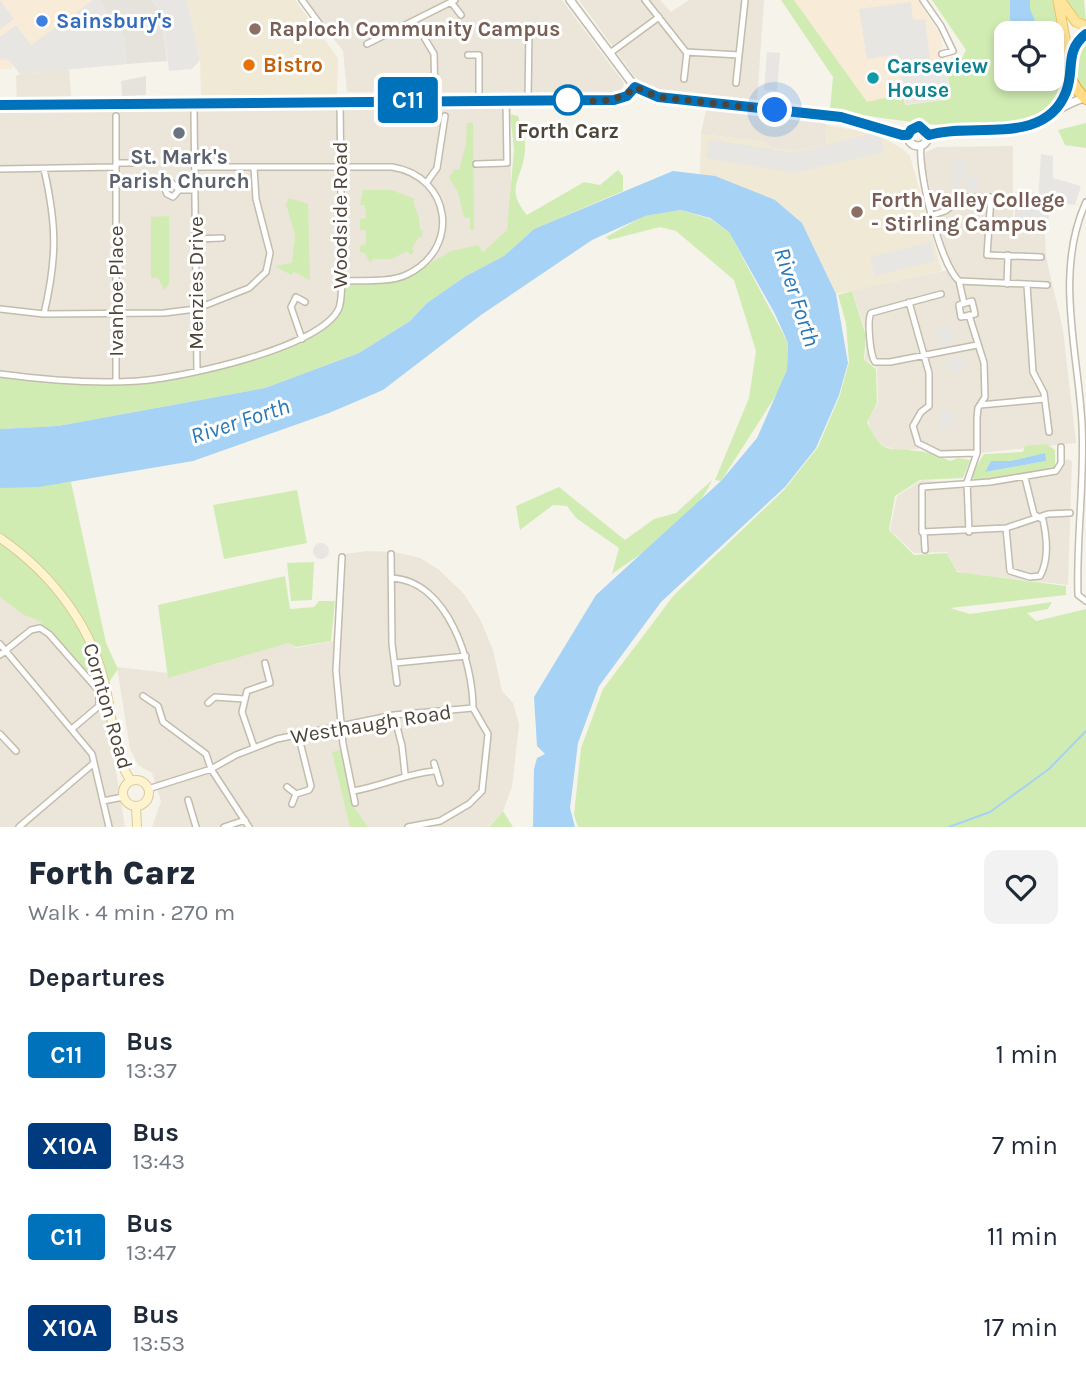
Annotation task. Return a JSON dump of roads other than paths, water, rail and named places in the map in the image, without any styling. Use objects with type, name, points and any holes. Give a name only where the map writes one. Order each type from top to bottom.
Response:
[{"type":"highway","points":[[1085,98],[1070,79],[1069,61],[1077,42],[1086,34]]},
{"type":"main road","points":[[1059,0],[1076,22],[1086,26]]},
{"type":"main road","points":[[1059,0],[1069,61]]},
{"type":"main road","name":"Cornton Road","points":[[0,538],[48,580],[94,645],[106,684],[120,761],[131,781]]},
{"type":"main road","name":"Cornton Road","points":[[131,781],[141,781],[148,789],[146,801],[136,806],[127,803],[123,797],[125,786],[131,781]]},
{"type":"main road","points":[[136,806],[137,827]]},
{"type":"street","points":[[302,0],[324,30]]},
{"type":"street","points":[[570,0],[635,87],[658,97],[841,117],[908,135]]},
{"type":"street","points":[[645,0],[687,52],[684,79]]},
{"type":"street","points":[[736,83],[745,0]]},
{"type":"street","points":[[923,0],[941,26],[953,51],[942,54]]},
{"type":"street","points":[[368,44],[453,1],[461,15]]},
{"type":"street","points":[[610,53],[659,17]]},
{"type":"street","points":[[418,27],[434,54],[435,100]]},
{"type":"street","points":[[528,100],[529,30]]},
{"type":"street","points":[[687,52],[739,55]]},
{"type":"street","points":[[468,55],[479,55],[479,100]]},
{"type":"street","points":[[1056,109],[1070,79]]},
{"type":"street","points":[[0,105],[614,100],[627,96],[635,87]]},
{"type":"street","points":[[908,135],[919,126],[929,135],[1015,129],[1085,98]]},
{"type":"street","points":[[477,164],[507,163],[506,100]]},
{"type":"street","name":"Woodside Road","points":[[0,374],[43,380],[140,381],[240,361],[302,339],[326,326],[339,308],[342,281],[340,101]]},
{"type":"street","name":"Menzies Drive","points":[[194,111],[197,371]]},
{"type":"street","name":"Ivanhoe Place","points":[[116,116],[116,381]]},
{"type":"street","points":[[427,182],[437,168],[445,116]]},
{"type":"street","points":[[908,135],[912,145],[921,146],[928,141],[929,135]]},
{"type":"street","points":[[921,146],[933,215],[946,263],[959,281],[964,303],[959,305],[961,317],[969,315],[984,363],[985,397],[980,405],[977,453],[967,482],[969,532]]},
{"type":"street","points":[[0,169],[134,163]]},
{"type":"street","points":[[195,167],[409,170],[427,182],[438,201],[443,225],[436,251],[417,268],[396,278],[342,281]]},
{"type":"street","points":[[0,309],[44,314],[116,316],[196,309],[249,288],[266,272],[270,253],[257,209],[254,168]]},
{"type":"street","points":[[44,169],[56,239],[54,267],[44,314]]},
{"type":"street","points":[[179,190],[195,190]]},
{"type":"street","points":[[933,215],[945,211],[963,197],[991,197],[987,254],[1041,257]]},
{"type":"street","points":[[1086,202],[1070,251],[1069,280],[1082,425],[1084,497],[1078,595],[1086,601]]},
{"type":"street","points":[[196,239],[222,238]]},
{"type":"street","points":[[1007,284],[1008,255]]},
{"type":"street","points":[[959,281],[1047,285]]},
{"type":"street","points":[[1027,285],[1033,372],[1041,383],[1049,432]]},
{"type":"street","points":[[942,294],[871,313],[868,319],[871,356],[881,363],[977,345]]},
{"type":"street","points":[[302,339],[291,307],[296,297],[304,302]]},
{"type":"street","points":[[909,302],[925,356],[929,406],[921,412],[913,426],[918,443],[940,454],[977,453]]},
{"type":"street","points":[[980,405],[1044,399]]},
{"type":"street","points":[[925,550],[920,489],[928,484],[1025,478],[1037,472],[1056,471],[1061,463],[1061,447]]},
{"type":"street","points":[[1006,528],[1010,571],[1037,577],[1043,572],[1046,558],[1045,530],[1039,517],[1034,514],[1025,478]]},
{"type":"street","points":[[924,532],[969,532],[1006,528],[1039,517],[1070,513]]},
{"type":"street","points":[[391,554],[397,683]]},
{"type":"street","points":[[342,557],[339,571],[337,671],[343,748],[355,803]]},
{"type":"street","points":[[329,569],[339,571]]},
{"type":"street","points":[[392,578],[415,584],[438,604],[454,629],[471,671],[473,708]]},
{"type":"street","points":[[0,655],[30,630],[40,628],[49,634],[99,691],[99,706],[73,728]]},
{"type":"street","points":[[0,644],[73,728],[92,754],[109,827]]},
{"type":"street","points":[[395,663],[466,656]]},
{"type":"street","points":[[265,663],[270,683]]},
{"type":"street","points":[[254,747],[243,712],[247,691],[270,683],[281,685]]},
{"type":"street","points":[[143,696],[158,706],[163,722],[206,754],[212,769],[249,827]]},
{"type":"street","points":[[208,704],[215,697],[244,699]]},
{"type":"street","name":"Westhaugh Road","points":[[148,789],[212,769],[254,747],[298,734],[394,715],[473,708],[488,734],[482,791],[469,804],[440,821],[408,827]]},
{"type":"street","points":[[394,715],[402,746],[405,774]]},
{"type":"street","points":[[0,734],[16,751]]},
{"type":"street","points":[[296,794],[309,790],[311,786],[298,734]]},
{"type":"street","points":[[434,762],[434,771],[440,783]]},
{"type":"street","points":[[19,827],[94,763]]},
{"type":"street","points":[[353,792],[384,785],[405,774],[434,771]]},
{"type":"street","points":[[287,787],[296,794]]},
{"type":"street","points":[[292,804],[296,794]]},
{"type":"street","points":[[103,801],[123,797]]},
{"type":"street","points":[[188,800],[196,827]]},
{"type":"street","points":[[224,827],[245,820]]},
{"type":"water","points":[[1010,0],[1030,0],[1035,21],[1010,21]]},
{"type":"water","name":"River Forth","points":[[673,171],[715,176],[775,200],[802,223],[836,294],[848,363],[839,395],[816,448],[785,487],[661,602],[599,686],[578,743],[570,808],[575,827],[533,827],[534,769],[537,758],[545,754],[537,746],[534,697],[596,595],[721,481],[757,438],[787,370],[788,343],[775,314],[729,232],[710,218],[681,210],[645,216],[592,240],[481,315],[383,390],[329,413],[193,461],[39,487],[0,488],[0,429],[58,426],[265,388],[359,353],[410,321],[427,303],[466,276],[504,256],[534,229]]},
{"type":"water","points":[[1045,453],[1046,461],[985,472],[991,461],[1010,461]]},
{"type":"waterway","points":[[949,827],[990,812],[1049,769],[1086,731]]},
{"type":"place","name":"Sainsbury's","points":[[42,21]]},
{"type":"place","name":"Raploch Community Campus","points":[[255,29]]},
{"type":"place","name":"Bistro","points":[[249,65]]},
{"type":"place","name":"Carseview House","points":[[873,78]]},
{"type":"place","name":"Forth Carz","points":[[568,100]]},
{"type":"place","name":"St. Mark's Parish Church","points":[[179,133]]},
{"type":"place","name":"Forth Valley College - Stirling Campus","points":[[857,212]]}]
